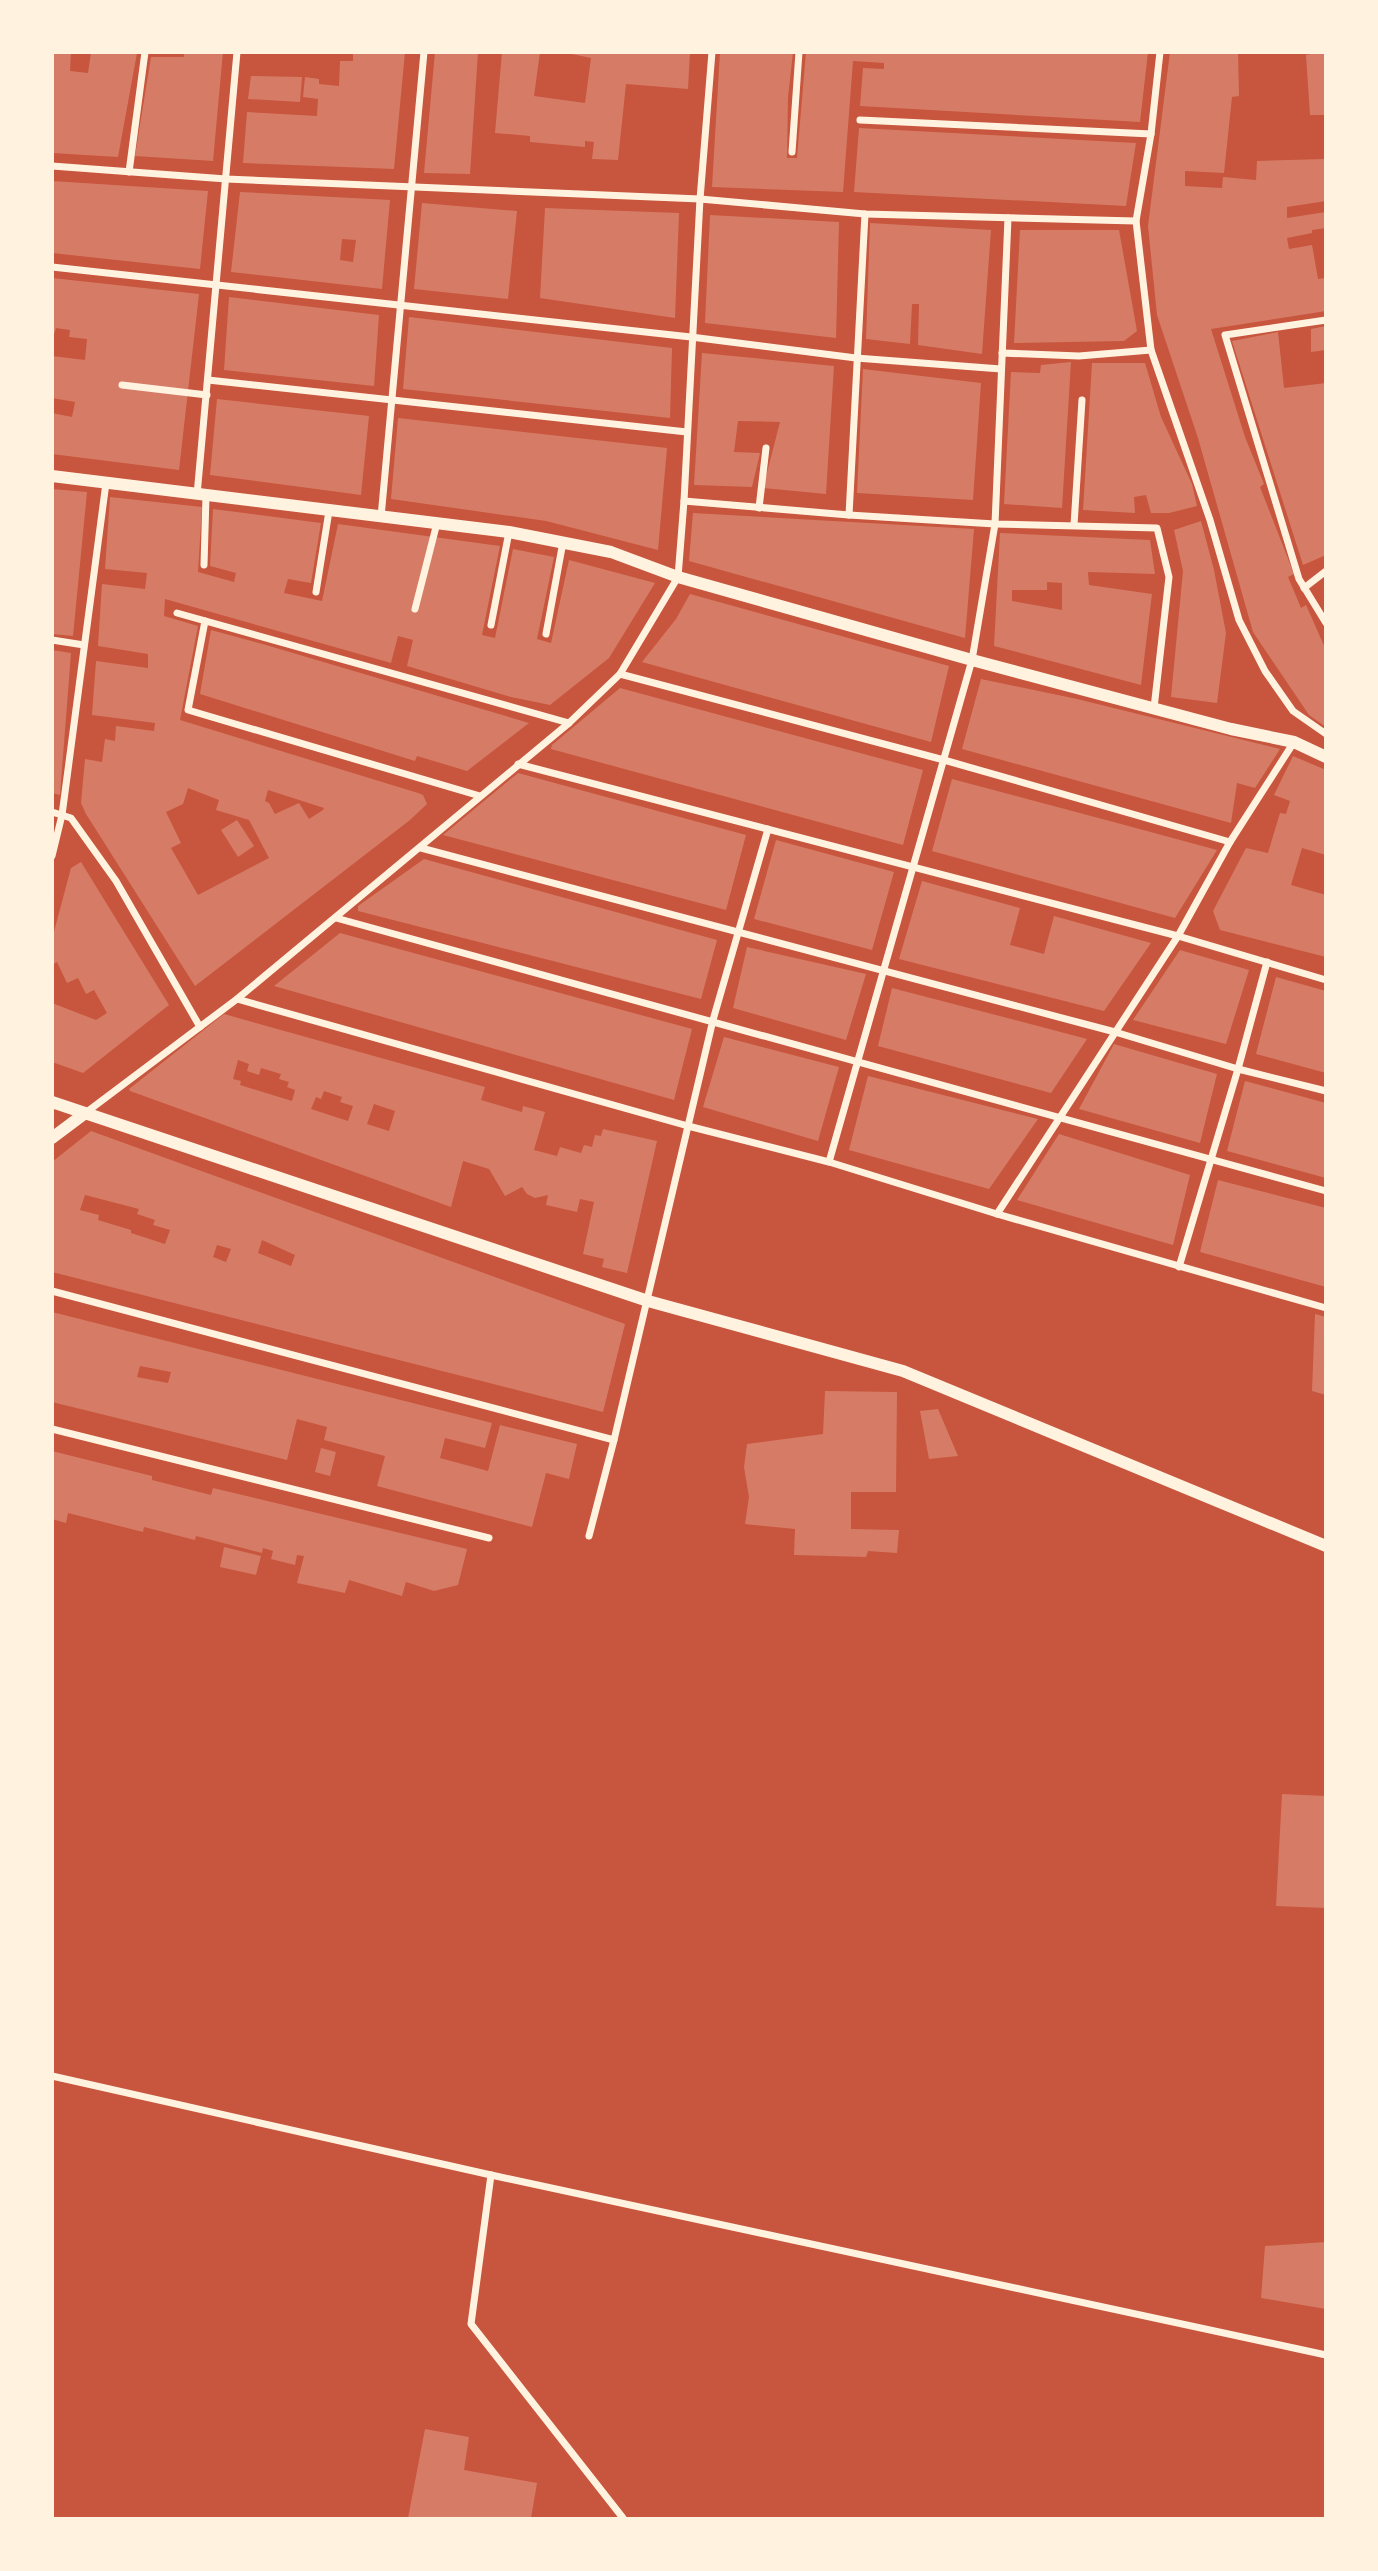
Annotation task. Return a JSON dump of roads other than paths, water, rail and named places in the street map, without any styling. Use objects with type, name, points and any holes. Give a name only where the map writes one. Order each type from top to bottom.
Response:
[{"type":"street","points":[[129,172],[145,52]]},
{"type":"street","points":[[204,565],[202,495],[208,380],[237,52]]},
{"type":"street","points":[[381,517],[424,52]]},
{"type":"street","points":[[52,1138],[237,999],[569,723],[620,674],[678,577],[691,337],[712,52]]},
{"type":"street","points":[[792,152],[799,52]]},
{"type":"street","points":[[1160,52],[1151,134],[1136,220],[1151,350],[1210,520],[1239,620],[1265,671],[1293,711],[1325,734]]},
{"type":"street","points":[[860,120],[1151,134]]},
{"type":"street","points":[[52,166],[226,179],[700,199],[865,214],[1136,220]]},
{"type":"street","points":[[849,515],[865,214]]},
{"type":"street","points":[[829,1162],[972,660],[995,524],[1008,218]]},
{"type":"street","points":[[52,267],[691,337],[856,358],[1001,369]]},
{"type":"street","points":[[1325,320],[1225,335],[1299,579],[1325,623]]},
{"type":"street","points":[[1002,353],[1079,356],[1151,350]]},
{"type":"street","points":[[208,380],[687,432]]},
{"type":"street","points":[[122,386],[207,396]]},
{"type":"street","points":[[1074,525],[1082,400]]},
{"type":"street","points":[[759,508],[766,448]]},
{"type":"street","points":[[52,477],[509,531],[611,551],[678,577],[972,660],[1231,729],[1294,742],[1325,757]]},
{"type":"street","points":[[52,856],[62,815],[106,483]]},
{"type":"street","points":[[684,501],[995,524],[1157,528],[1169,576],[1154,708]]},
{"type":"street","points":[[316,592],[330,511]]},
{"type":"street","points":[[415,609],[438,523]]},
{"type":"street","points":[[491,625],[509,531]]},
{"type":"street","points":[[545,634],[563,542]]},
{"type":"street","points":[[1304,588],[1325,571]]},
{"type":"street","points":[[177,613],[569,723]]},
{"type":"street","points":[[205,621],[188,710],[480,796]]},
{"type":"street","points":[[52,640],[84,645]]},
{"type":"street","points":[[620,674],[944,760],[1230,842]]},
{"type":"street","points":[[997,1214],[1178,936],[1230,842],[1294,742]]},
{"type":"street","points":[[518,764],[1178,936],[1325,980]]},
{"type":"street","points":[[52,812],[71,818],[116,881],[200,1027]]},
{"type":"street","points":[[589,1536],[648,1301],[713,1020],[768,829]]},
{"type":"street","points":[[421,848],[1115,1032],[1238,1069],[1325,1091]]},
{"type":"street","points":[[336,918],[859,1060],[1059,1119],[1325,1191]]},
{"type":"street","points":[[1179,1267],[1267,962]]},
{"type":"street","points":[[237,999],[688,1126],[829,1162],[997,1214],[1325,1308]]},
{"type":"street","points":[[52,1102],[648,1301],[903,1371],[1325,1546]]},
{"type":"street","points":[[52,1291],[614,1440]]},
{"type":"street","points":[[52,1429],[489,1538]]},
{"type":"street","points":[[52,2076],[491,2175],[1325,2355]]},
{"type":"street","points":[[491,2175],[471,2324],[623,2518]]}]
